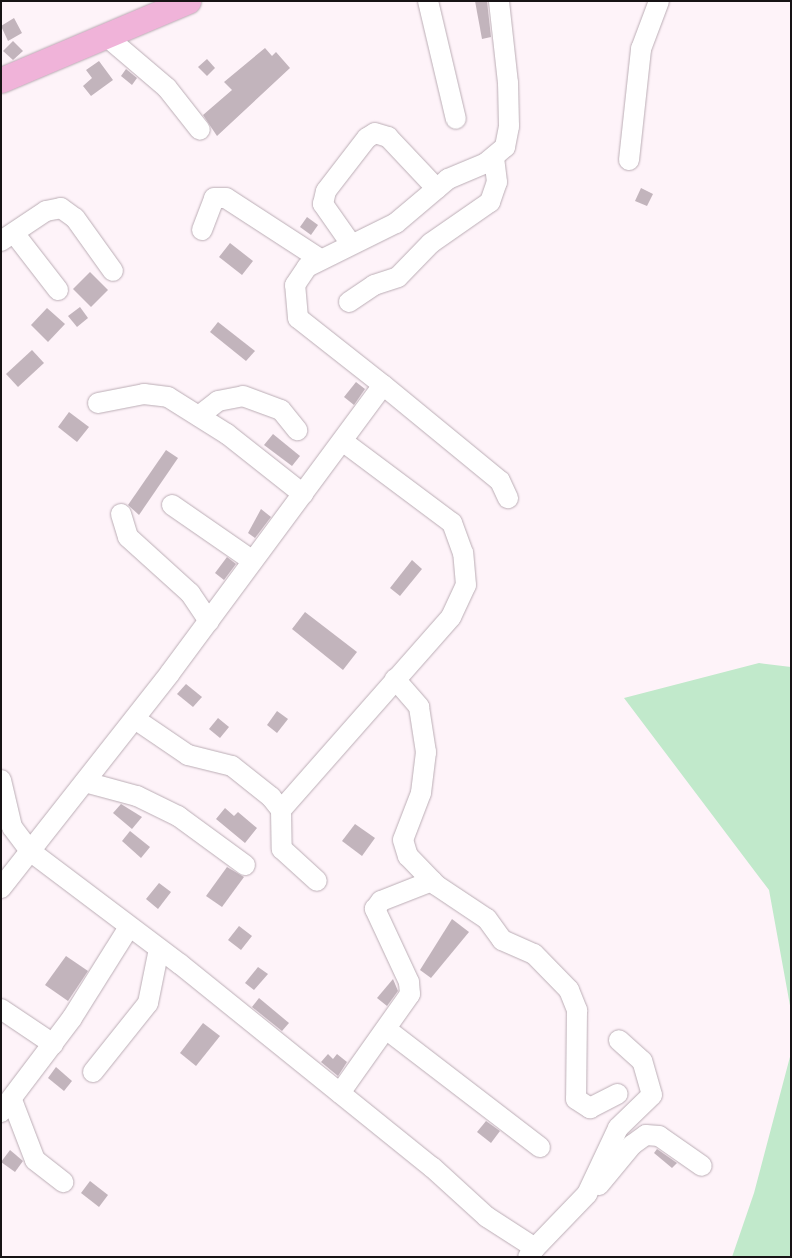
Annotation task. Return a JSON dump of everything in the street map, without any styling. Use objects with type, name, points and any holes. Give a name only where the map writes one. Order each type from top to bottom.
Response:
[{"type":"main road","points":[[1,80],[188,1]]},
{"type":"street","points":[[428,1],[456,119]]},
{"type":"street","points":[[498,1],[510,126],[505,147],[494,158],[454,174],[396,223],[307,267],[295,285],[298,318],[500,481],[508,498]]},
{"type":"street","points":[[629,160],[641,49],[659,1]]},
{"type":"street","points":[[106,36],[167,88],[200,130]]},
{"type":"street","points":[[351,244],[323,204],[326,191],[367,138],[375,133],[388,137],[437,189]]},
{"type":"street","points":[[349,302],[374,285],[398,277],[431,243],[490,202],[497,182],[494,158]]},
{"type":"street","points":[[202,230],[214,198],[226,198],[320,259]]},
{"type":"street","points":[[58,290],[7,237],[54,208],[67,210],[113,271]]},
{"type":"street","points":[[1,888],[135,719],[303,494],[344,443],[383,385]]},
{"type":"street","points":[[98,403],[157,394],[199,416],[303,494]]},
{"type":"street","points":[[199,416],[218,401],[243,396],[281,410],[297,430]]},
{"type":"street","points":[[317,881],[282,849],[281,810],[395,680],[460,602],[466,585],[463,553],[447,518],[344,443]]},
{"type":"street","points":[[172,504],[253,561]]},
{"type":"street","points":[[121,514],[128,537],[190,593],[209,621]]},
{"type":"street","points":[[395,680],[419,707],[426,752],[424,782],[404,848],[432,881],[478,910],[502,940],[534,954],[569,990],[577,1010],[576,1100],[590,1108],[618,1094]]},
{"type":"street","points":[[135,719],[192,757],[232,766],[281,810]]},
{"type":"street","points":[[1,780],[12,827],[30,851],[159,949],[340,1093],[531,1252],[591,1188],[622,1123],[652,1095],[642,1061],[620,1040]]},
{"type":"street","points":[[85,782],[137,796],[178,816],[245,865]]},
{"type":"street","points":[[340,1093],[386,1029],[411,988],[375,909],[381,901],[432,881]]},
{"type":"street","points":[[63,1182],[34,1160],[7,1106],[53,1044],[129,927]]},
{"type":"street","points":[[93,1072],[148,1002],[159,949]]},
{"type":"street","points":[[1,1010],[53,1044]]},
{"type":"street","points":[[386,1029],[540,1147]]},
{"type":"street","points":[[591,1188],[603,1183],[632,1145],[646,1135],[660,1136],[702,1166]]},
{"type":"green space","points":[[759,663],[791,667],[791,1011],[769,890],[624,698]]},
{"type":"green space","points":[[791,1053],[791,1257],[732,1257],[754,1193]]},
{"type":"building","points":[[475,1],[487,1],[491,37],[482,39]]},
{"type":"building","points":[[14,18],[22,33],[8,41],[1,26]]},
{"type":"building","points":[[13,41],[23,51],[13,60],[3,51]]},
{"type":"building","points":[[265,48],[272,56],[276,52],[290,68],[217,136],[203,115],[232,90],[224,82]]},
{"type":"building","points":[[207,59],[215,68],[207,76],[198,67]]},
{"type":"building","points":[[99,61],[113,80],[91,96],[83,86],[92,78],[86,70]]},
{"type":"building","points":[[126,69],[137,78],[132,85],[121,76]]},
{"type":"building","points":[[641,188],[653,194],[647,206],[635,201]]},
{"type":"building","points":[[307,217],[318,225],[311,235],[300,227]]},
{"type":"building","points":[[230,243],[253,261],[242,275],[219,257]]},
{"type":"building","points":[[90,272],[108,290],[91,307],[73,289]]},
{"type":"building","points":[[80,307],[88,318],[77,327],[68,316]]},
{"type":"building","points":[[47,308],[65,324],[48,342],[31,325]]},
{"type":"building","points":[[218,322],[255,351],[246,361],[210,332]]},
{"type":"building","points":[[32,350],[44,363],[18,387],[6,374]]},
{"type":"building","points":[[356,382],[365,389],[354,405],[344,397]]},
{"type":"building","points":[[69,412],[89,427],[77,442],[58,427]]},
{"type":"building","points":[[273,434],[300,456],[292,466],[264,445]]},
{"type":"building","points":[[166,450],[178,458],[139,515],[128,505]]},
{"type":"building","points":[[261,509],[271,517],[255,538],[248,533]]},
{"type":"building","points":[[227,557],[236,564],[224,580],[215,573]]},
{"type":"building","points":[[412,560],[422,569],[400,596],[390,588]]},
{"type":"building","points":[[305,612],[357,652],[343,670],[292,629]]},
{"type":"building","points":[[186,684],[202,697],[193,707],[177,694]]},
{"type":"building","points":[[277,711],[288,719],[277,733],[267,725]]},
{"type":"building","points":[[218,718],[229,727],[220,738],[209,729]]},
{"type":"building","points":[[121,804],[142,817],[132,829],[113,813]]},
{"type":"building","points":[[225,808],[234,816],[238,812],[257,828],[245,843],[216,819]]},
{"type":"building","points":[[355,824],[375,838],[362,856],[342,841]]},
{"type":"building","points":[[130,831],[150,847],[141,858],[122,841]]},
{"type":"building","points":[[227,867],[244,877],[222,907],[206,896]]},
{"type":"building","points":[[159,883],[171,892],[158,909],[146,899]]},
{"type":"building","points":[[452,919],[469,932],[431,978],[420,970]]},
{"type":"building","points":[[239,926],[252,936],[241,950],[228,940]]},
{"type":"building","points":[[66,956],[88,971],[68,1001],[45,985]]},
{"type":"building","points":[[258,967],[268,974],[254,990],[245,983]]},
{"type":"building","points":[[393,979],[398,991],[387,1006],[377,998]]},
{"type":"building","points":[[259,998],[289,1023],[282,1031],[252,1007]]},
{"type":"building","points":[[203,1023],[220,1036],[196,1066],[180,1053]]},
{"type":"building","points":[[328,1054],[333,1059],[337,1054],[347,1062],[338,1076],[321,1062]]},
{"type":"building","points":[[56,1067],[72,1081],[64,1091],[48,1078]]},
{"type":"building","points":[[486,1121],[500,1131],[491,1143],[477,1132]]},
{"type":"building","points":[[657,1149],[677,1163],[672,1168],[654,1153]]},
{"type":"building","points":[[10,1150],[23,1161],[15,1172],[1,1162]]},
{"type":"building","points":[[90,1181],[108,1195],[99,1207],[81,1193]]}]
